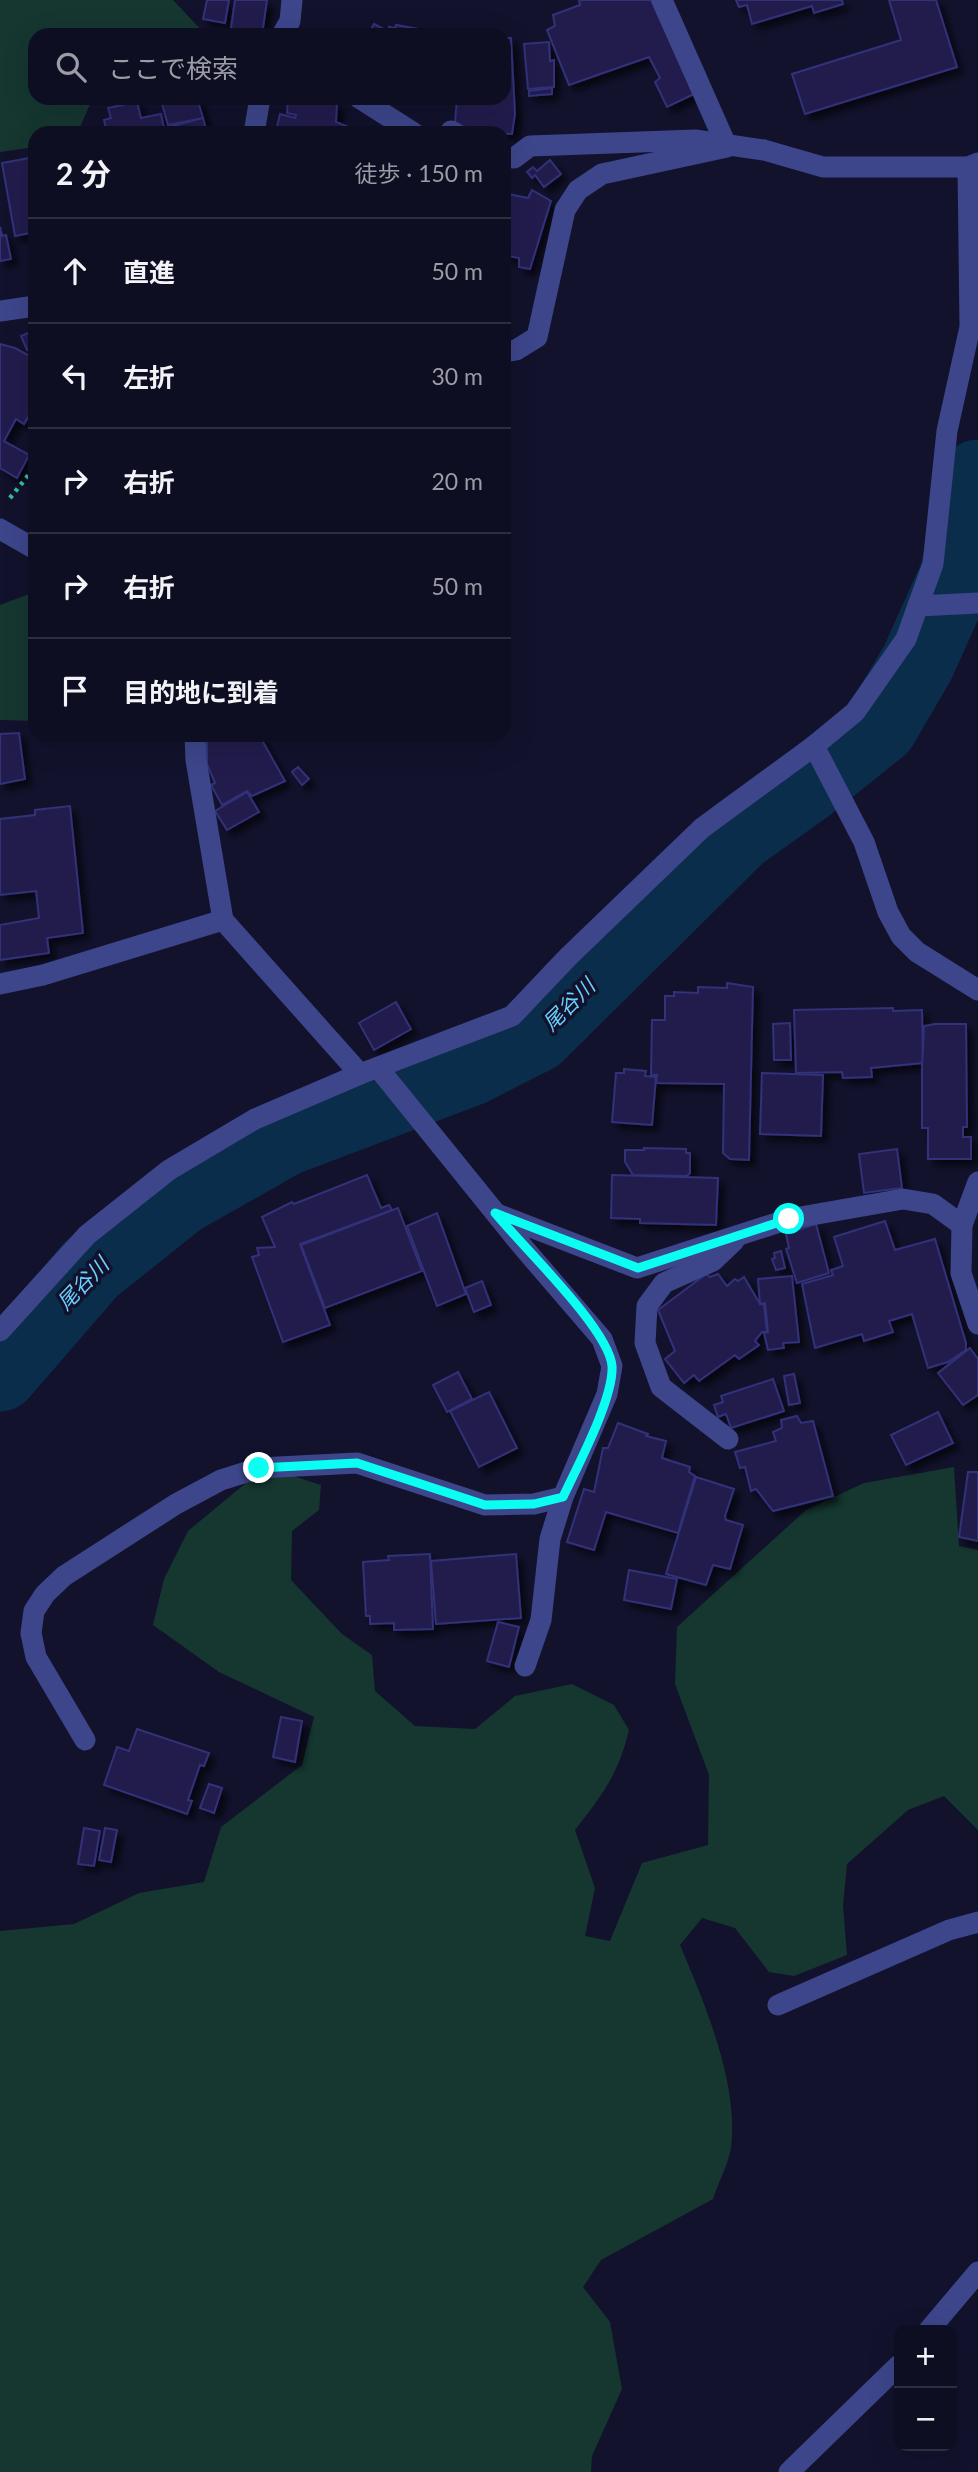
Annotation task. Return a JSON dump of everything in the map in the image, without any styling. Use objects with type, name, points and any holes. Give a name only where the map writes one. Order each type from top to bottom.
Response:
[{"type":"street","points":[[286,28],[290,21],[292,0]]},
{"type":"street","points":[[662,0],[727,147]]},
{"type":"street","points":[[255,126],[259,105]]},
{"type":"street","points":[[370,105],[403,126]]},
{"type":"street","points":[[0,1331],[87,1235],[169,1170],[255,1119],[512,1016],[568,957],[702,828],[814,746],[855,712],[906,639],[933,564],[947,431],[970,327],[973,165],[823,167],[764,150],[695,141],[511,145]]},
{"type":"street","points":[[511,158],[530,146]]},
{"type":"street","points":[[511,351],[537,338],[565,210],[578,190],[602,174],[727,147]]},
{"type":"street","points":[[0,312],[28,307]]},
{"type":"street","points":[[0,529],[28,545]]},
{"type":"street","points":[[918,606],[978,603]]},
{"type":"street","points":[[195,742],[223,920],[370,1072],[495,1213],[602,1339],[612,1366],[607,1394],[563,1497],[544,1576],[541,1620],[525,1666]]},
{"type":"street","points":[[814,746],[864,842],[888,912],[901,936],[917,952],[978,990]]},
{"type":"street","points":[[0,984],[43,975],[223,920]]},
{"type":"street","points":[[978,1182],[962,1225],[961,1273],[978,1324]]},
{"type":"street","points":[[495,1213],[638,1268],[789,1219],[903,1199],[933,1203],[962,1225]]},
{"type":"street","points":[[729,1439],[661,1387],[645,1343],[647,1306],[664,1283],[713,1261],[738,1237]]},
{"type":"street","points":[[85,1740],[36,1657],[31,1633],[34,1611],[45,1594],[64,1576],[176,1504],[220,1480],[259,1468],[357,1463],[485,1505],[534,1504],[563,1497]]},
{"type":"street","points":[[778,2005],[948,1930],[978,1922]]},
{"type":"street","points":[[933,2325],[978,2272]]},
{"type":"street","points":[[789,2472],[894,2370]]},
{"type":"path","points":[[6,505],[28,476]]},
{"type":"green space","points":[[0,0],[173,0],[199,28],[28,28],[28,105],[90,105],[80,126],[28,126],[28,148],[0,152]]},
{"type":"green space","points":[[28,594],[28,721],[0,720],[0,605]]},
{"type":"green space","points":[[954,1467],[959,1546],[978,1550],[978,1830],[944,1796],[908,1810],[847,1864],[843,1906],[847,1955],[794,1976],[769,1972],[735,1928],[702,1918],[680,1945],[709,2018],[725,2071],[732,2123],[731,2148],[713,2199],[601,2260],[583,2287],[610,2322],[622,2389],[592,2456],[591,2472],[0,2472],[0,1931],[74,1924],[139,1893],[204,1882],[221,1827],[302,1765],[314,1717],[219,1672],[153,1625],[164,1579],[188,1531],[252,1478],[293,1476],[321,1485],[319,1510],[292,1531],[291,1580],[342,1634],[372,1655],[375,1691],[415,1726],[475,1729],[515,1696],[572,1684],[614,1705],[629,1730],[625,1746],[608,1783],[575,1830],[595,1888],[585,1936],[610,1941],[642,1863],[708,1845],[709,1775],[675,1684],[677,1627],[806,1510],[864,1483]]},
{"type":"building","points":[[207,0],[229,0],[225,23],[203,19]]},
{"type":"building","points":[[235,0],[267,0],[263,28],[231,28]]},
{"type":"building","points":[[579,0],[651,0],[694,94],[667,107],[655,82],[660,78],[649,57],[569,85],[547,30],[555,26],[553,15],[580,5]]},
{"type":"building","points":[[736,0],[842,0],[843,4],[814,13],[812,6],[752,24],[747,5],[739,7]]},
{"type":"building","points":[[889,0],[936,0],[957,67],[805,114],[792,74],[901,40]]},
{"type":"building","points":[[511,38],[515,114],[512,134],[511,126],[462,126],[455,123],[456,105],[511,105]]},
{"type":"building","points":[[549,42],[550,61],[554,60],[554,87],[528,89],[524,44]]},
{"type":"building","points":[[552,88],[552,94],[529,96],[529,91]]},
{"type":"building","points":[[138,105],[141,118],[161,114],[164,126],[105,126],[104,120],[111,118],[108,108]]},
{"type":"building","points":[[162,105],[199,105],[203,118],[168,125]]},
{"type":"building","points":[[288,105],[337,105],[336,122],[346,126],[277,126],[280,114],[295,118],[296,115],[287,113]]},
{"type":"building","points":[[203,118],[205,126],[173,126]]},
{"type":"building","points":[[28,158],[28,233],[15,236],[2,163]]},
{"type":"building","points":[[550,160],[561,174],[544,187],[535,175],[532,178],[527,172],[533,167],[537,171]]},
{"type":"building","points":[[532,190],[551,201],[530,269],[519,267],[519,258],[511,256],[511,194],[528,198]]},
{"type":"building","points":[[0,227],[2,236],[6,235],[11,259],[0,261]]},
{"type":"building","points":[[28,333],[28,350],[27,350],[21,336]]},
{"type":"building","points":[[0,344],[28,355],[28,417],[24,424],[16,419],[4,441],[28,457],[17,478],[0,468]]},
{"type":"building","points":[[19,733],[25,779],[0,784],[0,734]]},
{"type":"building","points":[[207,742],[263,742],[285,781],[252,796],[247,791],[222,805],[211,785],[215,783],[207,764]]},
{"type":"building","points":[[298,767],[309,779],[302,785],[292,772]]},
{"type":"building","points":[[247,792],[259,812],[227,830],[215,811]]},
{"type":"building","points":[[70,806],[83,933],[47,938],[49,953],[0,960],[0,925],[39,918],[36,891],[0,895],[0,819],[35,815],[35,810]]},
{"type":"building","points":[[727,983],[753,987],[749,1160],[730,1159],[723,1153],[724,1084],[656,1083],[657,1075],[651,1075],[652,1020],[665,1020],[665,996],[674,996],[674,992],[698,993],[698,987],[727,988]]},
{"type":"building","points":[[396,1002],[411,1029],[374,1050],[359,1023]]},
{"type":"building","points":[[893,1008],[893,1011],[922,1010],[923,1063],[871,1068],[872,1077],[843,1078],[842,1072],[796,1073],[794,1010]]},
{"type":"building","points":[[790,1023],[791,1060],[774,1060],[773,1024]]},
{"type":"building","points":[[966,1024],[967,1127],[963,1127],[963,1137],[971,1137],[971,1159],[928,1159],[928,1128],[922,1128],[924,1026]]},
{"type":"building","points":[[624,1069],[646,1071],[645,1076],[656,1077],[652,1125],[612,1122],[616,1073],[624,1073]]},
{"type":"building","points":[[762,1073],[823,1075],[821,1136],[760,1134]]},
{"type":"building","points":[[686,1149],[686,1153],[690,1153],[690,1173],[687,1176],[633,1175],[625,1162],[625,1150]]},
{"type":"building","points":[[897,1149],[902,1188],[864,1193],[859,1154]]},
{"type":"building","points":[[367,1175],[381,1208],[389,1205],[392,1210],[300,1244],[330,1325],[283,1342],[252,1257],[259,1255],[257,1248],[275,1247],[262,1217],[292,1202],[294,1204]]},
{"type":"building","points":[[612,1175],[718,1178],[716,1225],[640,1223],[640,1219],[611,1218]]},
{"type":"building","points":[[398,1208],[422,1271],[325,1308],[301,1245]]},
{"type":"building","points":[[437,1213],[466,1294],[437,1306],[407,1226]]},
{"type":"building","points":[[885,1221],[895,1250],[935,1239],[966,1343],[966,1350],[948,1362],[928,1368],[912,1314],[889,1321],[893,1332],[864,1341],[862,1334],[815,1348],[802,1284],[833,1275],[831,1270],[843,1266],[834,1237]]},
{"type":"building","points":[[816,1224],[829,1273],[797,1283],[786,1249],[789,1248],[786,1234]]},
{"type":"building","points":[[781,1251],[785,1268],[776,1270],[772,1259],[775,1258],[774,1253]]},
{"type":"building","points":[[706,1274],[710,1277],[718,1274],[727,1286],[735,1279],[738,1281],[744,1277],[760,1304],[764,1305],[767,1332],[762,1332],[755,1341],[759,1345],[739,1359],[735,1355],[699,1381],[694,1375],[684,1383],[665,1359],[675,1351],[658,1310]]},
{"type":"building","points":[[792,1276],[799,1342],[783,1343],[784,1348],[768,1350],[764,1333],[768,1332],[765,1303],[760,1304],[758,1279]]},
{"type":"building","points":[[482,1281],[491,1305],[474,1312],[465,1288]]},
{"type":"building","points":[[970,1348],[978,1359],[978,1395],[963,1405],[938,1373]]},
{"type":"building","points":[[458,1372],[472,1399],[447,1412],[433,1385]]},
{"type":"building","points":[[794,1374],[800,1403],[789,1405],[784,1376]]},
{"type":"building","points":[[773,1379],[784,1411],[731,1428],[726,1414],[718,1417],[714,1405],[723,1402],[721,1396]]},
{"type":"building","points":[[489,1392],[517,1448],[479,1467],[450,1411]]},
{"type":"building","points":[[938,1412],[953,1443],[906,1465],[891,1435]]},
{"type":"building","points":[[797,1416],[801,1423],[813,1421],[833,1496],[773,1511],[756,1489],[751,1491],[745,1467],[740,1468],[735,1452],[776,1441],[773,1432],[782,1428],[781,1420]]},
{"type":"building","points":[[618,1423],[648,1434],[646,1436],[666,1441],[662,1458],[690,1467],[689,1472],[695,1476],[678,1533],[606,1512],[594,1550],[567,1542],[584,1489],[594,1492],[603,1448],[608,1448]]},
{"type":"building","points":[[968,1472],[978,1472],[978,1541],[959,1537]]},
{"type":"building","points":[[696,1477],[734,1489],[726,1520],[743,1525],[730,1569],[713,1565],[706,1585],[666,1574]]},
{"type":"building","points":[[430,1554],[433,1629],[394,1630],[394,1623],[370,1624],[370,1616],[366,1616],[363,1562],[389,1560],[388,1556]]},
{"type":"building","points":[[516,1554],[521,1618],[436,1624],[431,1561]]},
{"type":"building","points":[[629,1570],[677,1579],[671,1609],[624,1600]]},
{"type":"building","points":[[498,1622],[519,1627],[509,1667],[487,1661]]},
{"type":"building","points":[[281,1717],[302,1721],[295,1762],[273,1757]]},
{"type":"building","points":[[137,1729],[209,1753],[204,1766],[200,1765],[188,1800],[192,1801],[187,1814],[104,1785],[117,1747],[129,1751]]},
{"type":"building","points":[[209,1784],[222,1788],[214,1813],[200,1808]]},
{"type":"building","points":[[84,1828],[100,1831],[94,1866],[78,1864]]},
{"type":"building","points":[[105,1828],[117,1830],[111,1862],[99,1860]]},
{"type":"waterway","name":"尾谷川","points":[[0,1374],[91,1269],[180,1198],[284,1139],[469,1069],[536,1035],[739,834],[805,787],[880,727],[918,662],[957,575],[978,477]]},
{"type":"route","points":[[259,1468],[313,1463],[357,1463],[485,1505],[534,1504],[563,1497],[607,1394],[612,1366],[602,1339],[495,1213],[638,1268],[789,1219]]}]
